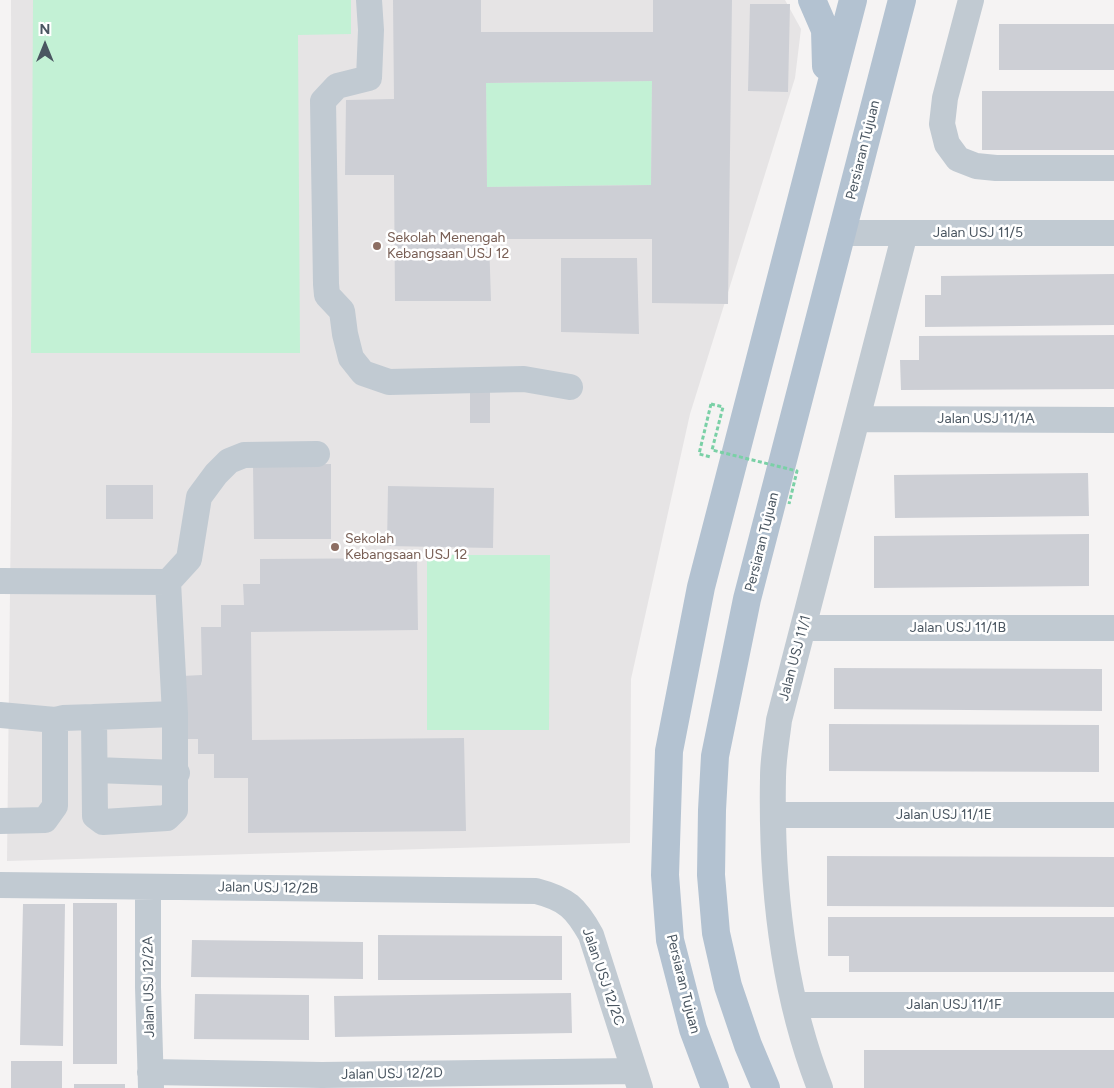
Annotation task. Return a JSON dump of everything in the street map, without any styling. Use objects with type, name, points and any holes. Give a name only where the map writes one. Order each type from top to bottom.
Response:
[{"type":"main road","points":[[812,0],[825,30],[827,100]]},
{"type":"main road","name":"Persiaran Tujuan","points":[[715,1088],[693,1029],[670,940],[665,875],[669,751],[702,586],[852,0]]},
{"type":"main road","name":"Persiaran Tujuan","points":[[766,1088],[748,1045],[728,986],[716,933],[711,875],[715,756],[747,598],[902,0]]},
{"type":"street","points":[[369,0],[371,30],[369,78],[337,86],[323,101],[327,295],[342,311],[351,358],[363,373],[389,382],[524,378],[570,387]]},
{"type":"street","points":[[971,0],[944,98],[942,124],[947,144],[958,158],[976,166],[996,168],[1114,168]]},
{"type":"street","name":"Jalan USJ 11/5","points":[[841,233],[1114,233]]},
{"type":"street","name":"Jalan USJ 11/1","points":[[820,1088],[808,1055],[795,1005],[779,914],[773,847],[772,775],[779,720],[905,233]]},
{"type":"street","name":"Jalan USJ 11/1A","points":[[858,419],[1114,420]]},
{"type":"street","points":[[94,717],[95,816],[103,822],[167,818],[176,810],[176,714],[168,582],[189,559],[199,497],[216,474],[229,461],[244,455],[317,454]]},
{"type":"street","points":[[0,581],[168,582]]},
{"type":"street","name":"Jalan USJ 11/1B","points":[[802,628],[1114,628]]},
{"type":"street","points":[[0,716],[55,720],[63,718],[176,714]]},
{"type":"street","points":[[0,821],[45,820],[55,806],[55,720]]},
{"type":"street","points":[[95,770],[176,773]]},
{"type":"street","name":"Jalan USJ 11/1E","points":[[774,815],[1114,815]]},
{"type":"street","name":"Jalan USJ 12/2B","points":[[0,886],[536,891]]},
{"type":"street","name":"Jalan USJ 12/2A","points":[[148,887],[151,1080]]},
{"type":"street","name":"Jalan USJ 12/2C","points":[[536,891],[553,896],[569,905],[582,919],[591,935],[637,1079]]},
{"type":"street","name":"Jalan USJ 11/1F","points":[[795,1005],[1114,1005]]},
{"type":"street","name":"Jalan USJ 12/2D","points":[[151,1080],[323,1082],[637,1079]]},
{"type":"path","points":[[734,463],[699,454],[711,404],[723,407],[712,450],[797,471],[789,504]]},
{"type":"shaded area","points":[[11,0],[785,0],[801,29],[795,78],[690,414],[631,679],[630,843],[7,861],[12,414]]},
{"type":"green space","points":[[33,0],[351,0],[351,34],[298,35],[300,353],[31,353]]},
{"type":"green space","points":[[652,81],[651,185],[487,187],[486,83]]},
{"type":"green space","points":[[427,555],[550,555],[549,730],[427,730]]},
{"type":"building","points":[[393,0],[481,0],[481,32],[653,32],[653,0],[732,0],[728,304],[652,303],[652,239],[489,239],[491,301],[395,301],[394,175],[345,175],[346,100],[394,99]],"holes":[[[652,81],[651,185],[487,187],[486,83]]]},
{"type":"building","points":[[750,4],[790,4],[788,92],[748,91]]},
{"type":"building","points":[[999,24],[1114,24],[1114,70],[999,70]]},
{"type":"building","points":[[982,91],[1114,91],[1114,150],[982,150]]},
{"type":"building","points":[[561,258],[637,258],[639,334],[561,332]]},
{"type":"building","points":[[1114,274],[1114,325],[925,327],[925,295],[941,295],[941,276]]},
{"type":"building","points":[[1114,335],[1114,389],[901,390],[900,360],[919,360],[919,336]]},
{"type":"building","points":[[470,392],[490,392],[490,423],[470,423]]},
{"type":"building","points":[[331,464],[331,539],[254,539],[253,465]]},
{"type":"building","points":[[1088,473],[1089,516],[895,518],[894,475]]},
{"type":"building","points":[[106,485],[153,485],[153,519],[106,519]]},
{"type":"building","points":[[388,486],[494,488],[493,548],[387,546]]},
{"type":"building","points":[[1089,534],[1089,586],[874,588],[874,536]]},
{"type":"building","points":[[417,558],[418,630],[251,632],[252,740],[464,738],[466,831],[248,833],[248,778],[214,778],[214,754],[198,754],[198,739],[183,739],[182,676],[202,675],[201,627],[221,627],[221,605],[244,605],[243,584],[260,584],[260,559]]},
{"type":"building","points":[[834,668],[1102,669],[1102,711],[834,709]]},
{"type":"building","points":[[829,724],[1099,725],[1099,772],[829,771]]},
{"type":"building","points":[[827,856],[1114,857],[1114,907],[827,906]]},
{"type":"building","points":[[73,903],[117,903],[117,1064],[73,1064]]},
{"type":"building","points":[[23,904],[65,904],[63,1046],[20,1045]]},
{"type":"building","points":[[828,917],[1114,917],[1114,972],[849,972],[849,956],[828,956]]},
{"type":"building","points":[[378,935],[562,936],[562,980],[378,980]]},
{"type":"building","points":[[192,940],[363,942],[363,979],[191,977]]},
{"type":"building","points":[[571,993],[572,1033],[335,1037],[334,996]]},
{"type":"building","points":[[195,994],[309,995],[309,1040],[194,1039]]},
{"type":"building","points":[[864,1050],[1114,1050],[1114,1088],[864,1088]]},
{"type":"building","points":[[11,1061],[62,1061],[62,1088],[11,1088]]},
{"type":"building","points":[[74,1084],[125,1084],[125,1088],[74,1088]]},
{"type":"place","name":"Sekolah Menengah Kebangsaan USJ 12","points":[[377,246]]},
{"type":"place","name":"Sekolah Kebangsaan USJ 12","points":[[335,547]]}]
